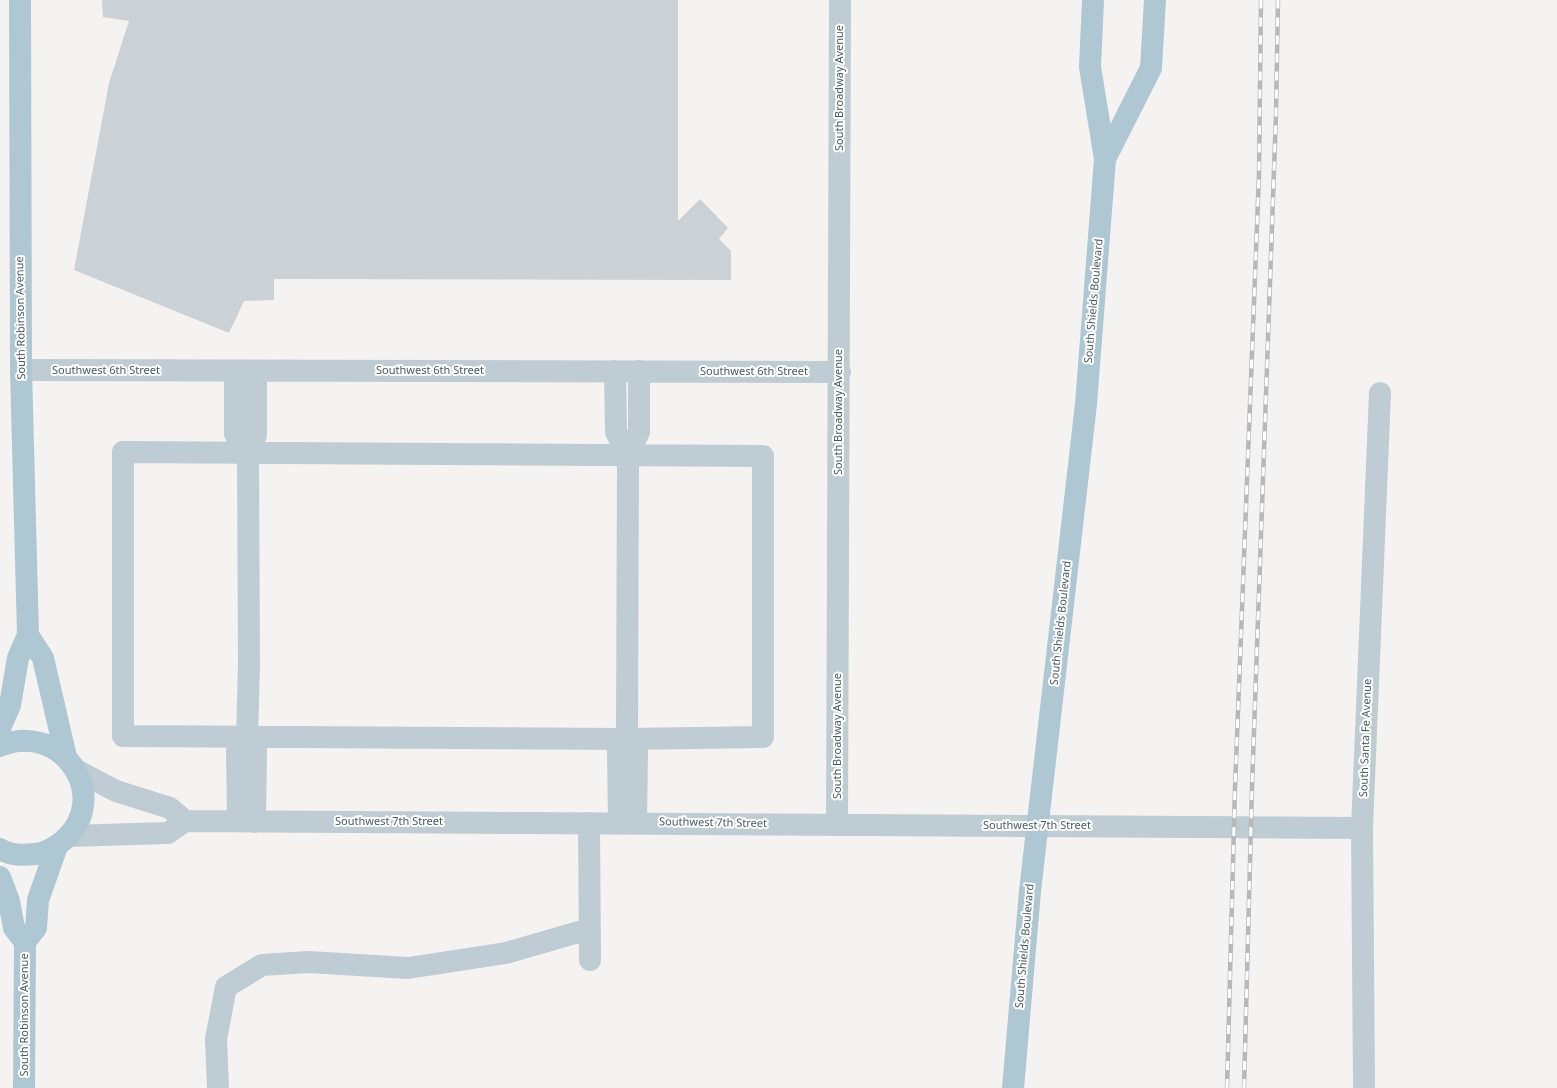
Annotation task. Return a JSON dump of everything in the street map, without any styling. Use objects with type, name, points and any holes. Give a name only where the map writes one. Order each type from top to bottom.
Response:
[{"type":"main road","name":"South Robinson Avenue","points":[[0,728],[10,705],[18,658],[28,635],[21,370],[20,0]]},
{"type":"main road","name":"South Shields Boulevard","points":[[1013,1088],[1025,940],[1086,404],[1105,159],[1090,66],[1094,0]]},
{"type":"main road","name":"South Shields Boulevard","points":[[1105,159],[1151,68],[1155,0]]},
{"type":"main road","points":[[28,635],[43,658],[71,763]]},
{"type":"main road","points":[[0,746],[17,740],[37,741],[53,747],[71,763]]},
{"type":"main road","name":"South Robinson Avenue","points":[[24,1088],[25,942],[36,928],[38,900],[63,841],[77,823],[83,804],[83,793],[71,763]]},
{"type":"main road","points":[[0,849],[24,855],[41,854],[63,841]]},
{"type":"main road","name":"South Robinson Avenue","points":[[0,877],[9,901],[14,928],[25,942]]},
{"type":"street","name":"South Broadway Avenue","points":[[837,824],[840,372],[840,0]]},
{"type":"street","name":"Southwest 6th Street","points":[[21,370],[840,372]]},
{"type":"street","points":[[245,371],[235,434],[248,454],[249,665],[247,737],[256,749],[246,822]]},
{"type":"street","points":[[615,372],[616,432],[628,456]]},
{"type":"street","points":[[627,823],[618,751],[627,739],[628,456],[639,432],[639,372]]},
{"type":"street","name":"South Santa Fe Avenue","points":[[1364,1085],[1362,828],[1380,392]]},
{"type":"street","points":[[123,452],[248,454],[763,456],[763,737],[627,739],[124,736],[123,452]]},
{"type":"street","points":[[63,841],[168,832],[185,821],[170,808],[116,791],[71,763]]},
{"type":"street","name":"Southwest 7th Street","points":[[185,821],[1362,828]]},
{"type":"street","points":[[589,823],[590,960]]},
{"type":"street","points":[[218,1088],[216,1039],[226,987],[262,965],[309,962],[408,968],[506,953],[589,929]]},
{"type":"building","points":[[102,0],[678,0],[678,221],[700,199],[728,228],[719,239],[731,251],[731,280],[274,279],[274,300],[244,301],[229,333],[74,270],[109,83],[129,21],[103,17]]},
{"type":"railway","points":[[1227,1088],[1235,788],[1259,174],[1261,0]]},
{"type":"railway","points":[[1244,1088],[1252,787],[1276,114],[1278,0]]}]
